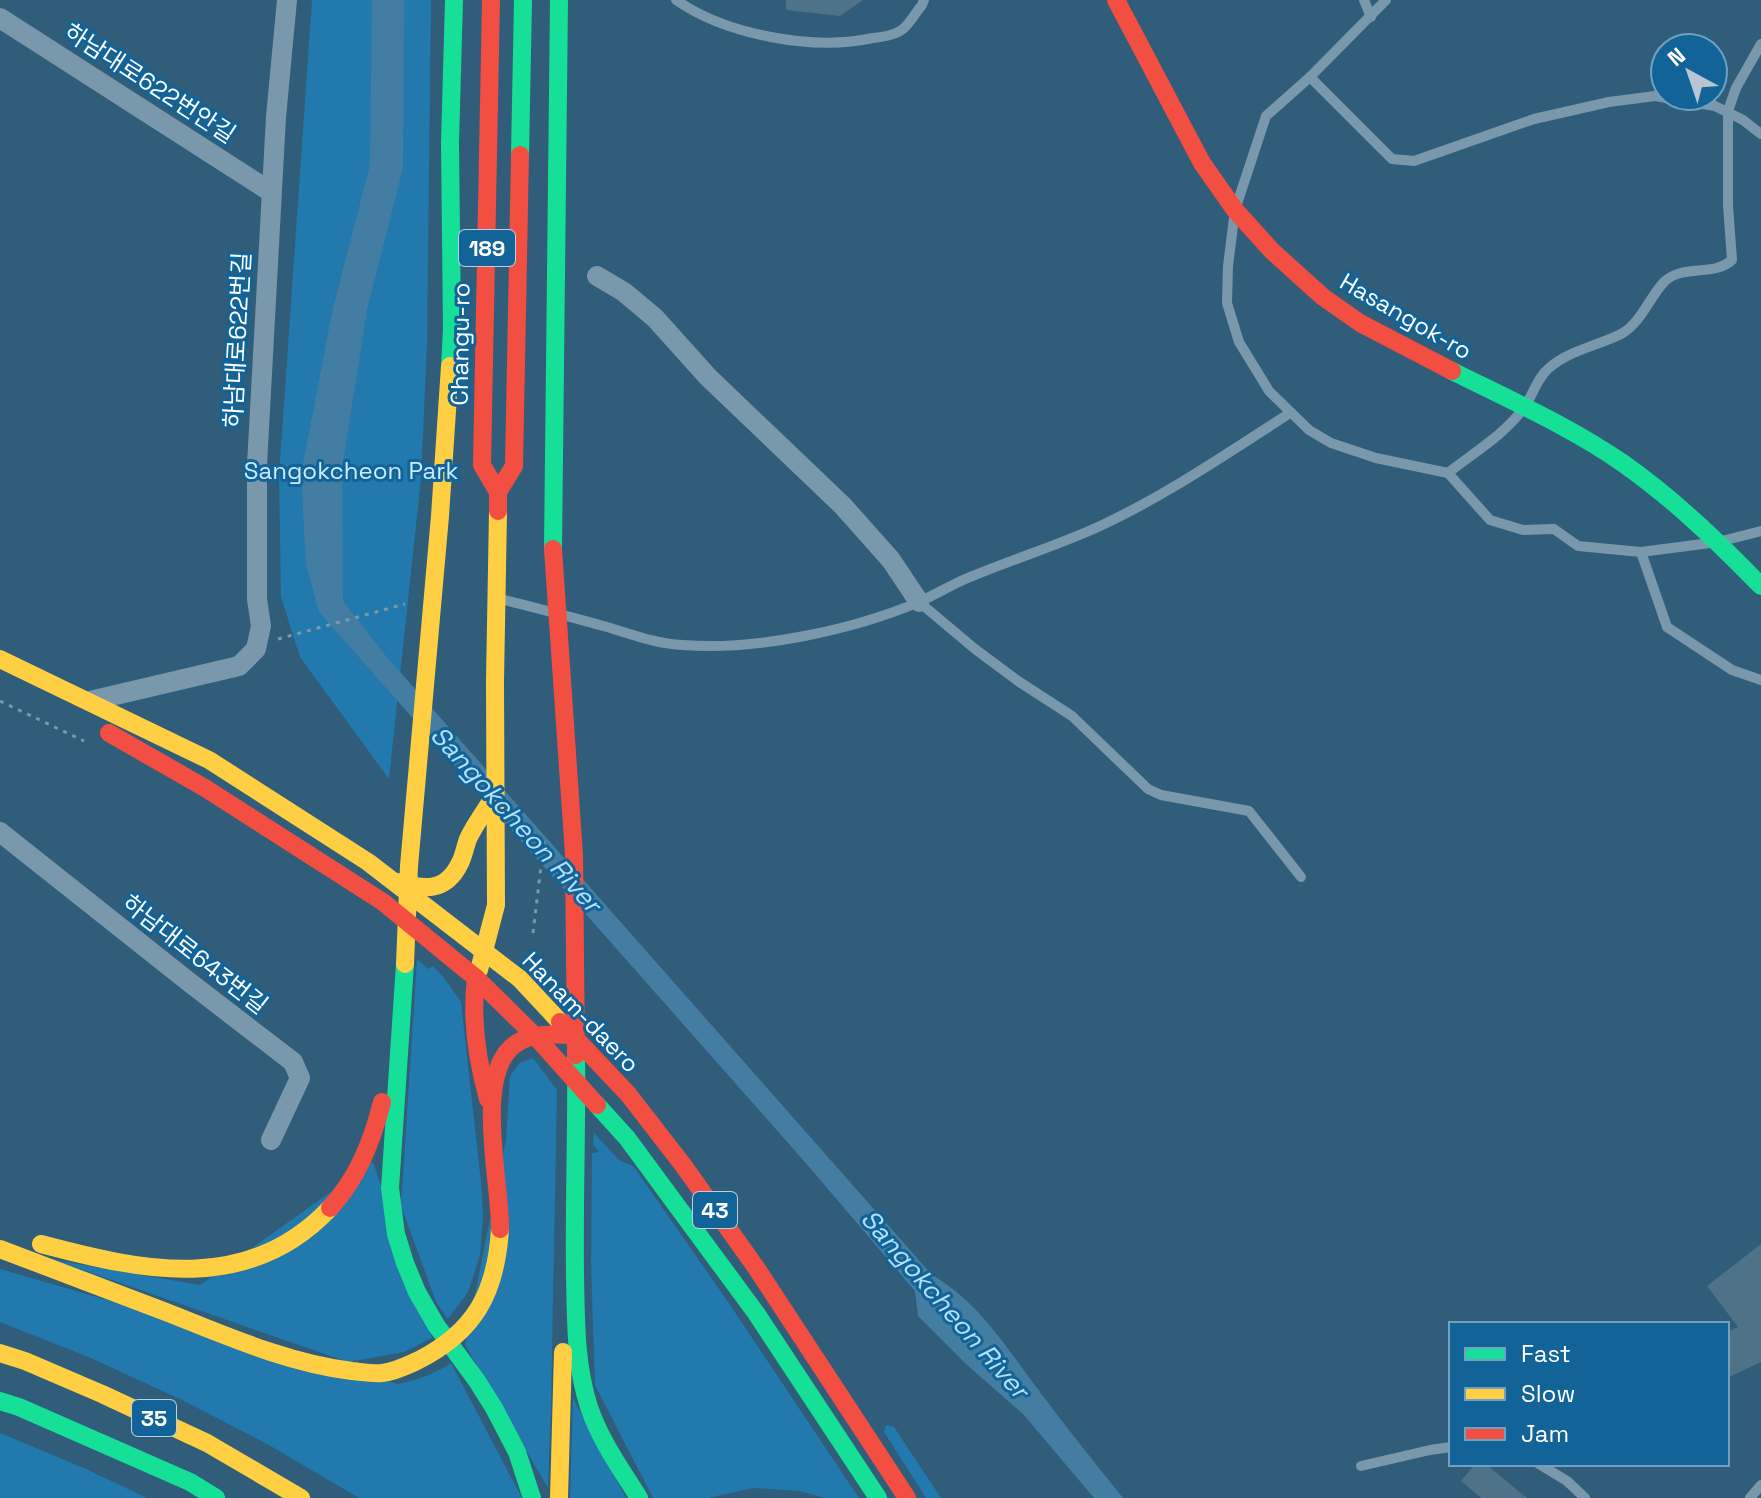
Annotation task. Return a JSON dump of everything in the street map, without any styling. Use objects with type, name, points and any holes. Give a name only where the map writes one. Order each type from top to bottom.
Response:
[{"type":"main road","points":[[454,0],[450,143],[452,329],[440,516],[409,866],[390,1188],[391,1217],[404,1266],[425,1308],[496,1410],[520,1462],[532,1498]]},
{"type":"main road","name":"Changu-ro","points":[[491,0],[482,465],[498,492]]},
{"type":"main road","name":"Changu-ro","points":[[489,1103],[480,1070],[473,1005],[476,978],[496,905],[494,796],[498,492],[514,466],[523,0]]},
{"type":"main road","points":[[559,0],[553,542],[574,855],[577,1149],[563,1362],[559,1498]]},
{"type":"main road","name":"Hasangok-ro","points":[[1116,0],[1202,163],[1235,210],[1272,251],[1323,297],[1360,323],[1567,430],[1622,463],[1677,504],[1761,586]]},
{"type":"main road","name":"Hanam-daero","points":[[0,659],[209,760],[322,831],[394,881],[520,979],[628,1094],[683,1165],[757,1269],[907,1498]]},
{"type":"main road","name":"Hanam-daero","points":[[96,727],[205,788],[383,902],[476,978],[536,1037],[627,1138],[756,1313],[878,1498]]},
{"type":"main road","points":[[394,881],[417,889],[435,887],[455,875],[468,839],[494,796]]},
{"type":"main road","points":[[0,1232],[103,1260],[144,1268],[177,1270],[241,1264],[266,1256],[292,1242],[318,1222],[358,1170],[382,1103],[403,1007]]},
{"type":"main road","points":[[0,1249],[254,1346],[307,1363],[385,1373],[428,1355],[455,1339],[477,1314],[494,1274],[500,1227],[489,1103],[495,1076],[508,1050],[521,1041],[551,1034],[572,1035]]},
{"type":"main road","points":[[574,1206],[576,1344],[580,1371],[589,1408],[603,1440],[639,1498]]},
{"type":"main road","name":"35","points":[[0,1353],[102,1394],[207,1443],[301,1498]]},
{"type":"main road","name":"35","points":[[0,1401],[190,1482],[216,1498]]},
{"type":"street","name":"하남대로622번길","points":[[90,701],[239,666],[256,649],[261,626],[257,599],[257,465],[271,192],[287,0]]},
{"type":"street","name":"하남대로622번안길","points":[[0,18],[271,192]]},
{"type":"street","points":[[597,276],[624,292],[655,318],[708,377],[843,506],[891,560],[919,602]]},
{"type":"street","name":"하남대로643번길","points":[[0,832],[293,1062],[300,1078],[271,1140]]},
{"type":"lane","points":[[676,0],[692,11],[727,26],[791,41],[852,43],[901,31],[924,0]]},
{"type":"lane","points":[[1364,0],[1371,17]]},
{"type":"lane","points":[[1386,0],[1310,77],[1266,116],[1235,210],[1227,303],[1239,342],[1269,391],[1309,430],[1331,443],[1376,458],[1448,473],[1490,520],[1523,530],[1554,529],[1578,546],[1641,552],[1718,542],[1761,531]]},
{"type":"lane","points":[[1729,108],[1736,88],[1761,44]]},
{"type":"lane","points":[[1310,77],[1392,159],[1414,161],[1534,119],[1609,102],[1649,97]]},
{"type":"lane","points":[[1448,473],[1499,434],[1524,408],[1548,368],[1581,348],[1623,333],[1636,321],[1666,280],[1691,271],[1711,270],[1732,260],[1728,205],[1728,112]]},
{"type":"lane","points":[[1729,112],[1761,134]]},
{"type":"lane","points":[[496,597],[680,645],[723,646],[761,642],[835,628],[919,602],[963,580],[1101,525],[1168,489],[1290,413]]},
{"type":"lane","points":[[1641,552],[1667,627],[1732,670],[1761,680]]},
{"type":"lane","points":[[919,602],[996,665],[1072,716],[1148,789],[1161,795],[1249,811],[1301,877]]},
{"type":"lane","points":[[1361,1466],[1449,1447]]},
{"type":"lane","points":[[1542,1466],[1567,1481],[1585,1498]]},
{"type":"lane","points":[[1750,1498],[1761,1485]]},
{"type":"path","points":[[284,639],[413,602]]},
{"type":"path","points":[[533,933],[542,865]]},
{"type":"green space","name":"Sangokcheon Park","points":[[312,0],[431,0],[427,343],[421,478],[389,779],[300,657],[281,597],[279,476]]},
{"type":"green space","points":[[417,959],[428,969],[433,966],[461,1002],[481,1182],[483,1216],[480,1255],[468,1292],[448,1319],[436,1302],[401,1206]]},
{"type":"green space","points":[[533,1058],[557,1090],[548,1488],[465,1345],[506,1139],[510,1076],[520,1063]]},
{"type":"green space","points":[[594,1133],[619,1160],[634,1167],[859,1498],[826,1498],[799,1491],[753,1488],[708,1498],[653,1498],[595,1385],[591,1264],[592,1153],[599,1152],[593,1145]]},
{"type":"green space","points":[[373,1162],[432,1338],[404,1352],[348,1362],[54,1260],[200,1285]]},
{"type":"green space","points":[[0,1269],[398,1384],[426,1376],[451,1363],[522,1498],[359,1498],[269,1445],[182,1400],[91,1358],[0,1322]]},
{"type":"green space","points":[[573,1398],[626,1498],[570,1498]]},
{"type":"green space","points":[[886,1425],[894,1427],[941,1498],[926,1498],[884,1432]]},
{"type":"green space","points":[[0,1433],[86,1469],[147,1498],[0,1498]]},
{"type":"water","name":"Sangokcheon River","points":[[372,0],[404,0],[403,168],[367,310],[342,469],[343,601],[386,656],[932,1275],[980,1314],[1123,1498],[1094,1498],[1024,1415],[918,1316],[915,1291],[319,612],[306,564],[301,474],[333,308],[370,165]]},
{"type":"building","points":[[786,0],[863,0],[840,16],[786,10]]},
{"type":"building","points":[[1761,1244],[1761,1362],[1729,1377],[1729,1331],[1738,1327],[1707,1286]]},
{"type":"building","points":[[1473,1466],[1488,1466],[1527,1498],[1481,1498],[1461,1481]]},
{"type":"traffic: fast","points":[[450,366],[450,143],[454,0]]},
{"type":"traffic: fast","points":[[520,155],[523,0]]},
{"type":"traffic: fast","points":[[553,549],[559,0]]},
{"type":"traffic: fast","points":[[1452,371],[1562,426],[1624,464],[1696,522],[1761,586]]},
{"type":"traffic: fast","points":[[405,964],[390,1188],[396,1234],[417,1292],[436,1325],[494,1408],[517,1452],[532,1498]]},
{"type":"traffic: fast","points":[[576,1055],[575,1274],[579,1358],[584,1391],[599,1431],[639,1498]]},
{"type":"traffic: fast","points":[[597,1105],[627,1138],[756,1313],[878,1498]]},
{"type":"traffic: fast","points":[[0,1401],[190,1482],[216,1498]]},
{"type":"traffic: slow","points":[[405,964],[409,866],[450,366]]},
{"type":"traffic: slow","points":[[479,970],[496,905],[498,511]]},
{"type":"traffic: slow","points":[[0,659],[209,760],[368,862],[520,979],[560,1022]]},
{"type":"traffic: slow","points":[[397,882],[426,887],[448,879],[460,863],[471,833],[494,796]]},
{"type":"traffic: slow","points":[[41,1244],[118,1262],[156,1267],[193,1269],[229,1265],[265,1254],[298,1236],[330,1208]]},
{"type":"traffic: slow","points":[[0,1249],[281,1355],[328,1367],[379,1373],[395,1370],[437,1350],[468,1323],[479,1308],[494,1273],[500,1229]]},
{"type":"traffic: slow","points":[[559,1498],[563,1352]]},
{"type":"traffic: slow","points":[[0,1353],[102,1394],[207,1443],[301,1498]]},
{"type":"traffic: jam","points":[[491,0],[482,465],[498,492]]},
{"type":"traffic: jam","points":[[1116,0],[1202,163],[1235,210],[1272,251],[1323,297],[1360,323],[1452,371]]},
{"type":"traffic: jam","points":[[498,511],[498,492],[514,466],[520,155]]},
{"type":"traffic: jam","points":[[553,549],[574,855],[576,1055]]},
{"type":"traffic: jam","points":[[109,733],[205,788],[383,902],[476,978],[536,1037],[597,1105]]},
{"type":"traffic: jam","points":[[476,978],[476,1039],[488,1099]]},
{"type":"traffic: jam","points":[[560,1022],[628,1094],[683,1165],[757,1269],[907,1498]]},
{"type":"traffic: jam","points":[[500,1229],[492,1102],[503,1057],[523,1040],[551,1034],[572,1035]]},
{"type":"traffic: jam","points":[[330,1208],[349,1184],[363,1158],[382,1102]]}]
